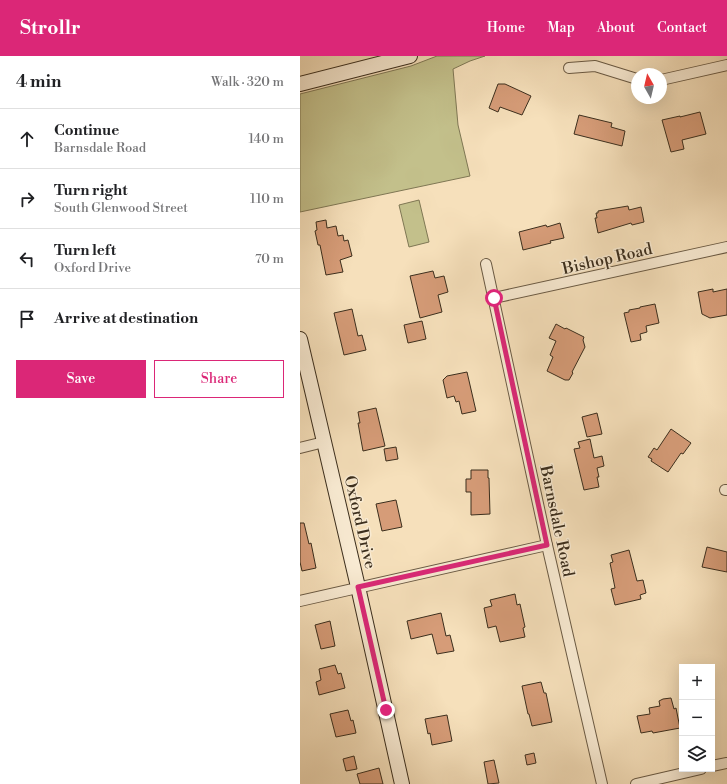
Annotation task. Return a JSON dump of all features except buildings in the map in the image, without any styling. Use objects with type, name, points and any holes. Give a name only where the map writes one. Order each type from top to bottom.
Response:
[{"type":"main road","points":[[300,84],[410,56]]},
{"type":"main road","name":"Oxford Drive","points":[[300,339],[402,784]]},
{"type":"street","points":[[667,79],[727,65]]},
{"type":"street","points":[[569,68],[595,66],[631,77]]},
{"type":"street","name":"Bishop Road","points":[[494,298],[727,246]]},
{"type":"street","name":"Barnsdale Road","points":[[486,264],[547,545],[602,784]]},
{"type":"street","points":[[300,448],[324,442]]},
{"type":"street","points":[[300,601],[547,545]]},
{"type":"street","points":[[715,765],[727,763]]},
{"type":"street","points":[[636,784],[688,772]]},
{"type":"shaded area","points":[[437,56],[485,56],[453,69],[458,125],[470,176],[300,212],[300,94],[411,66]]},
{"type":"shaded area","points":[[419,200],[429,242],[409,247],[399,205]]},
{"type":"route","points":[[386,710],[358,587],[547,545],[494,298]]}]
